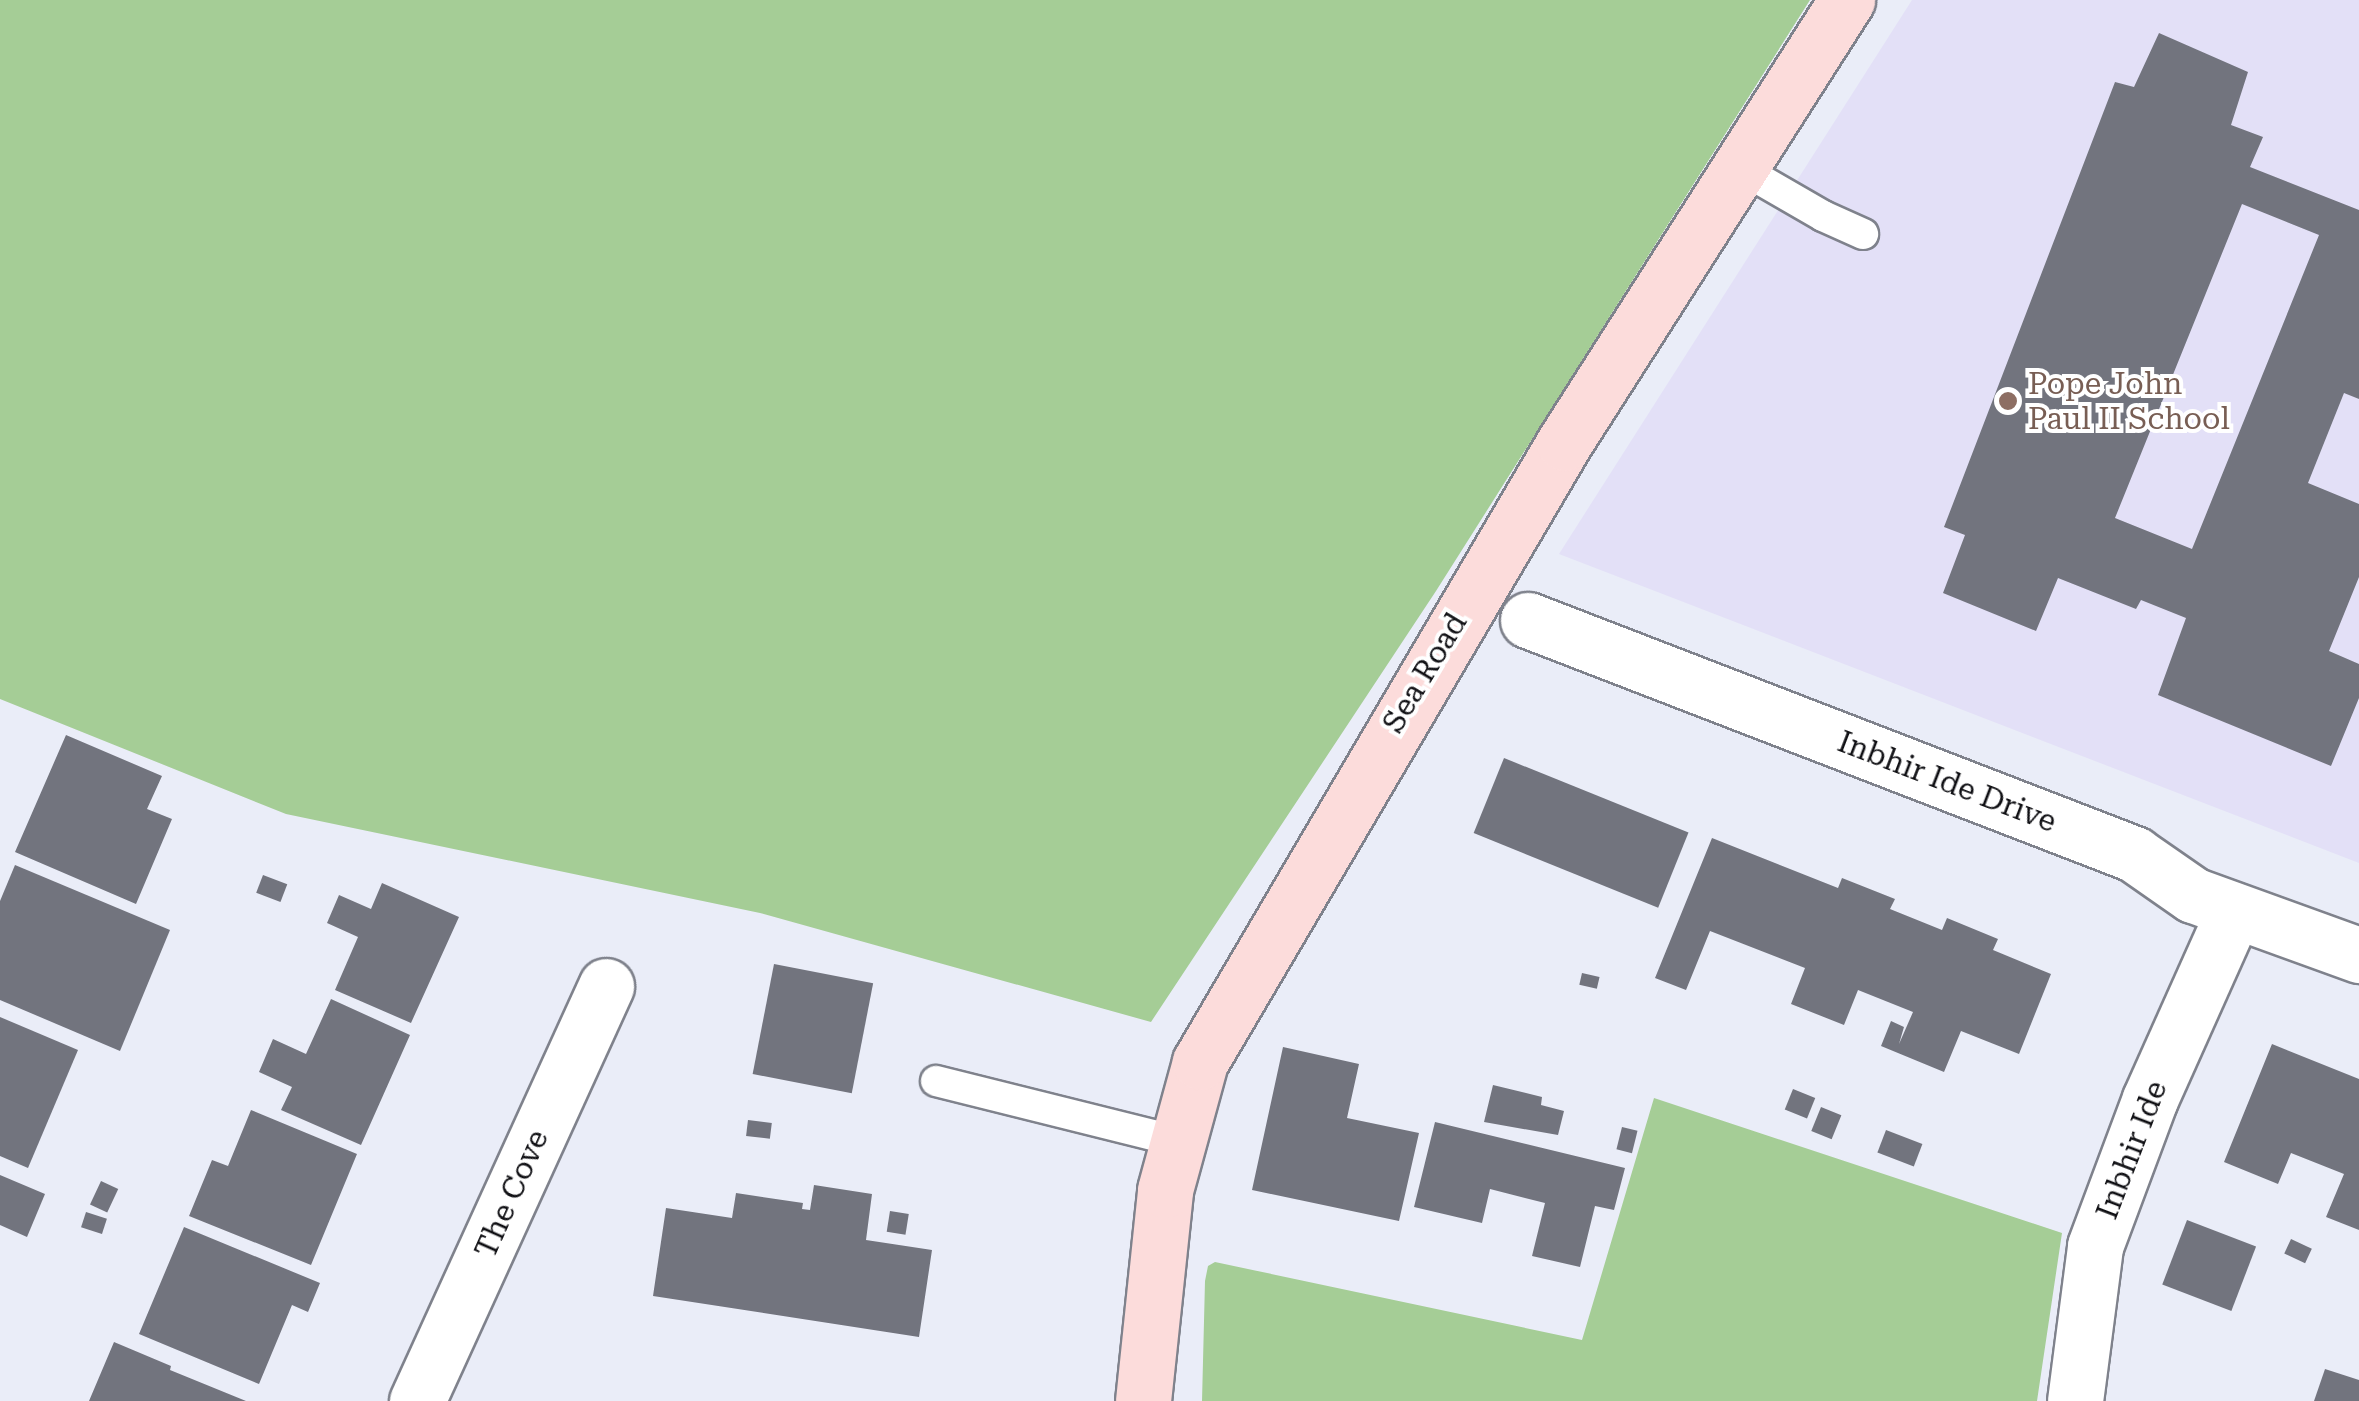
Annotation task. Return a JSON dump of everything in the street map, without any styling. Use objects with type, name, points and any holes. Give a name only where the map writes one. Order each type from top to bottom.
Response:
[{"type":"street","name":"Sea Road","points":[[1143,1401],[1155,1262],[1176,1141],[1200,1062],[1222,1018],[1449,632],[1847,0]]},
{"type":"street","name":"Inbhir Ide Drive","points":[[1528,620],[2134,854],[2193,895],[2359,955]]},
{"type":"street","name":"Inbhir Ide","points":[[2075,1401],[2095,1246],[2150,1099],[2234,911]]},
{"type":"street","name":"The Cove","points":[[418,1401],[606,986]]},
{"type":"lane","points":[[1740,168],[1822,216],[1863,234]]},
{"type":"lane","points":[[936,1080],[1176,1141]]},
{"type":"shaded area","name":"Pope John Paul II School","points":[[1912,0],[2359,0],[2359,863],[1559,554]]},
{"type":"green space","points":[[0,0],[1810,0],[1436,591],[1151,1022],[760,913],[286,814],[0,699]]},
{"type":"green space","points":[[1654,1098],[2062,1233],[2037,1401],[1202,1401],[1205,1281],[1208,1266],[1215,1262],[1582,1340]]},
{"type":"building","points":[[2159,33],[2248,72],[2231,125],[2263,137],[2250,167],[2359,210],[2359,399],[2344,393],[2308,483],[2359,504],[2359,577],[2329,651],[2359,664],[2359,698],[2331,766],[2158,695],[2186,618],[2141,600],[2136,609],[2058,578],[2036,631],[1943,593],[1965,535],[1944,527],[2115,82],[2134,87]],"holes":[[[2242,204],[2319,235],[2192,549],[2115,518]]]},
{"type":"building","points":[[66,735],[162,776],[147,809],[172,819],[136,904],[15,852]]},
{"type":"building","points":[[1504,758],[1689,833],[1658,908],[1474,833]]},
{"type":"building","points":[[1712,838],[1838,888],[1842,878],[1895,899],[1890,909],[1942,930],[1947,918],[1998,939],[1993,950],[2051,974],[2019,1054],[1961,1031],[1944,1072],[1881,1046],[1891,1021],[1904,1027],[1899,1044],[1913,1012],[1858,990],[1844,1025],[1791,1004],[1805,968],[1710,931],[1686,990],[1655,978]]},
{"type":"building","points":[[15,865],[170,930],[120,1051],[0,1000],[0,901]]},
{"type":"building","points":[[263,875],[287,884],[280,902],[256,893]]},
{"type":"building","points":[[382,883],[459,917],[411,1023],[335,990],[358,937],[327,923],[339,895],[371,909]]},
{"type":"building","points":[[774,964],[873,983],[852,1093],[753,1074]]},
{"type":"building","points":[[1582,973],[1600,977],[1597,989],[1579,985]]},
{"type":"building","points":[[331,999],[410,1035],[361,1145],[281,1110],[292,1087],[259,1072],[273,1039],[306,1054]]},
{"type":"building","points":[[0,1017],[78,1050],[28,1168],[0,1156]]},
{"type":"building","points":[[2272,1044],[2359,1079],[2359,1230],[2326,1217],[2344,1174],[2291,1153],[2278,1184],[2224,1162]]},
{"type":"building","points":[[1283,1047],[1359,1064],[1347,1118],[1419,1133],[1399,1221],[1252,1190]]},
{"type":"building","points":[[1493,1085],[1542,1097],[1541,1105],[1564,1111],[1558,1135],[1484,1122]]},
{"type":"building","points":[[1793,1089],[1815,1098],[1807,1118],[1785,1109]]},
{"type":"building","points":[[1821,1107],[1841,1115],[1832,1139],[1811,1131]]},
{"type":"building","points":[[251,1110],[357,1154],[311,1265],[189,1216],[212,1160],[228,1166]]},
{"type":"building","points":[[748,1120],[772,1123],[770,1139],[746,1136]]},
{"type":"building","points":[[1435,1122],[1625,1168],[1614,1210],[1595,1206],[1580,1267],[1532,1256],[1545,1203],[1490,1189],[1482,1223],[1414,1207]]},
{"type":"building","points":[[1622,1127],[1638,1131],[1632,1153],[1616,1149]]},
{"type":"building","points":[[1886,1130],[1922,1144],[1914,1166],[1877,1152]]},
{"type":"building","points":[[0,1175],[45,1194],[27,1237],[0,1225]]},
{"type":"building","points":[[101,1181],[118,1189],[107,1213],[90,1205]]},
{"type":"building","points":[[814,1185],[872,1194],[866,1240],[932,1250],[919,1337],[653,1296],[666,1208],[732,1218],[736,1193],[803,1203],[802,1209],[810,1210]]},
{"type":"building","points":[[890,1211],[909,1214],[905,1235],[887,1232]]},
{"type":"building","points":[[86,1212],[107,1219],[102,1234],[81,1227]]},
{"type":"building","points":[[2187,1220],[2256,1247],[2231,1311],[2162,1284]]},
{"type":"building","points":[[184,1227],[320,1283],[308,1312],[292,1305],[259,1384],[139,1334]]},
{"type":"building","points":[[2291,1239],[2312,1249],[2305,1263],[2284,1254]]},
{"type":"building","points":[[114,1342],[171,1366],[170,1370],[246,1401],[89,1401]]},
{"type":"building","points":[[2325,1369],[2359,1380],[2359,1401],[2314,1401]]},
{"type":"place","name":"Pope John Paul II School","points":[[2008,401]]}]
